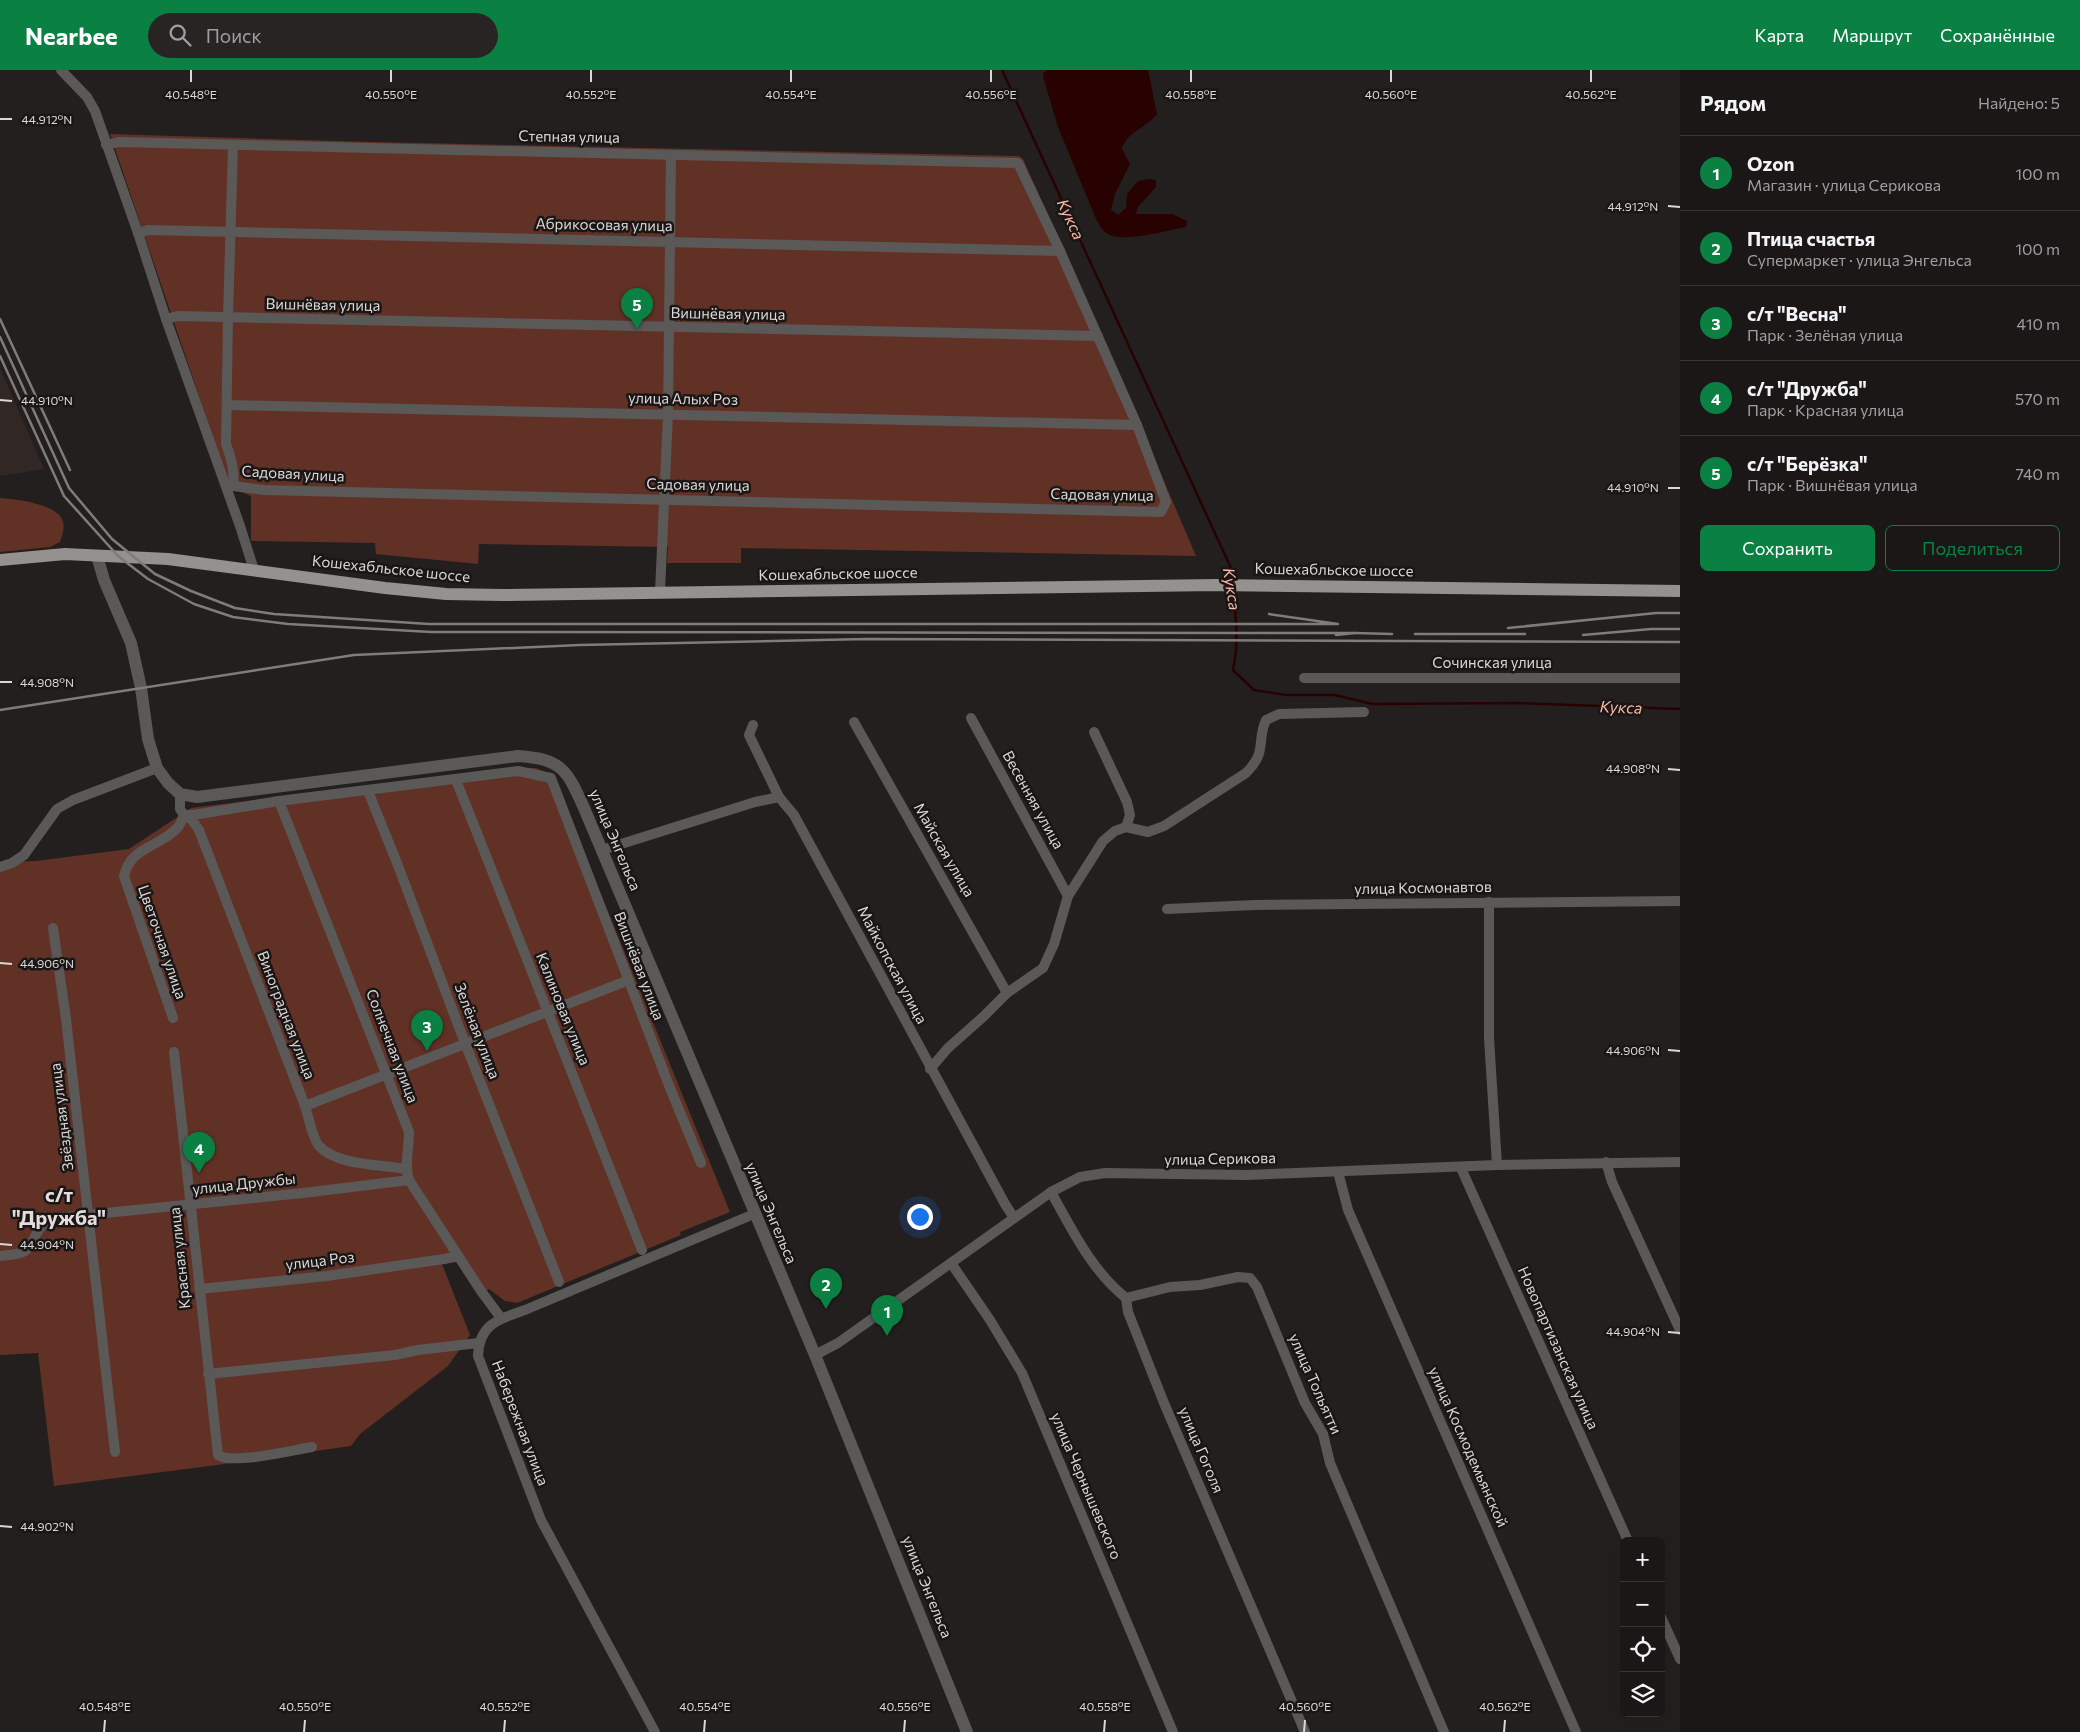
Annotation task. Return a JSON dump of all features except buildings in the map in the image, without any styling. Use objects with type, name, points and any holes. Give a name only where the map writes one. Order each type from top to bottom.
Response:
[{"type":"main road","name":"Кошехабльское шоссе","points":[[0,560],[65,554],[168,559],[446,594],[1216,584],[1680,591]]},
{"type":"street","points":[[62,70],[87,97],[95,111],[106,145],[143,232],[166,319],[230,488],[254,570]]},
{"type":"street","name":"Степная улица","points":[[106,145],[119,142],[1018,163],[1060,251]]},
{"type":"street","points":[[230,488],[232,460],[226,444],[233,145]]},
{"type":"street","points":[[660,592],[668,414],[671,155]]},
{"type":"street","name":"Абрикосовая улица","points":[[143,232],[230,232],[1060,251]]},
{"type":"street","points":[[1060,251],[1137,425]]},
{"type":"street","name":"Вишнёвая улица","points":[[166,319],[177,316],[1098,336]]},
{"type":"street","name":"улица Алых Роз","points":[[228,405],[1137,425]]},
{"type":"street","name":"Садовая улица","points":[[230,488],[1161,512],[1166,502],[1137,425]]},
{"type":"street","points":[[97,556],[104,580],[131,643],[141,688],[148,739],[158,768],[168,783],[180,794],[180,809],[184,815],[280,801],[456,780]]},
{"type":"street","name":"Сочинская улица","points":[[1304,678],[1680,678]]},
{"type":"street","points":[[930,1069],[948,1048],[1007,993],[1043,968],[1054,944],[1068,896],[1103,841],[1115,831],[1126,827],[1148,832],[1164,826],[1246,773],[1256,764],[1262,748],[1262,728],[1266,720],[1279,714],[1364,712]]},
{"type":"street","name":"Весенняя улица","points":[[971,718],[1068,896]]},
{"type":"street","name":"Майская улица","points":[[854,722],[1007,993]]},
{"type":"street","name":"Майкопская улица","points":[[753,725],[750,735],[779,797],[794,815],[930,1069],[1014,1218]]},
{"type":"street","points":[[1094,732],[1127,802],[1130,815],[1126,827]]},
{"type":"street","name":"улица Энгельса","points":[[180,794],[197,797],[518,756],[539,757],[561,766],[575,787],[602,850],[814,1355],[967,1732]]},
{"type":"street","points":[[0,866],[12,863],[24,855],[57,809],[73,800],[158,768]]},
{"type":"street","name":"Вишнёвая улица","points":[[456,780],[518,771],[551,778],[670,1088],[701,1163]]},
{"type":"street","name":"Калиновая улица","points":[[456,780],[642,1250]]},
{"type":"street","name":"Зелёная улица","points":[[368,791],[464,1043],[560,1282]]},
{"type":"street","points":[[602,850],[755,802],[779,797]]},
{"type":"street","name":"Солнечная улица","points":[[280,801],[409,1132],[405,1169],[408,1180],[501,1318]]},
{"type":"street","name":"Цветочная улица","points":[[173,1018],[124,876],[126,866],[136,854],[178,826],[184,815]]},
{"type":"street","name":"Виноградная улица","points":[[184,815],[192,820],[199,830],[305,1106],[318,1146],[351,1162],[405,1169]]},
{"type":"street","name":"улица Космонавтов","points":[[1167,908],[1254,905],[1680,901]]},
{"type":"street","points":[[1489,902],[1490,1038],[1497,1165]]},
{"type":"street","name":"Звёздная улица","points":[[53,928],[66,1019],[115,1452]]},
{"type":"street","points":[[305,1106],[629,980]]},
{"type":"street","name":"Красная улица","points":[[174,1052],[218,1455],[222,1458],[248,1458],[312,1446]]},
{"type":"street","points":[[1606,1162],[1612,1182],[1680,1330]]},
{"type":"street","name":"улица Серикова","points":[[814,1355],[838,1343],[1051,1192],[1080,1177],[1105,1173],[1189,1175],[1338,1172],[1606,1162],[1680,1162]]},
{"type":"street","name":"Новопартизанская улица","points":[[1461,1168],[1626,1537]]},
{"type":"street","name":"улица Космодемьянской","points":[[1338,1172],[1348,1210],[1576,1732]]},
{"type":"street","name":"улица Дружбы","points":[[0,1256],[22,1253],[30,1247],[40,1226],[46,1221],[56,1218],[408,1180]]},
{"type":"street","points":[[1051,1192],[1076,1238],[1109,1285],[1126,1298]]},
{"type":"street","points":[[208,1374],[395,1355],[478,1343],[488,1327],[501,1318],[526,1310],[754,1214]]},
{"type":"street","name":"улица Роз","points":[[199,1289],[327,1276],[458,1256]]},
{"type":"street","name":"улица Чернышевского","points":[[951,1263],[1022,1373],[1174,1732]]},
{"type":"street","name":"улица Тольятти","points":[[1126,1298],[1170,1287],[1200,1285],[1238,1277],[1250,1278],[1257,1287],[1305,1403],[1323,1434],[1330,1464],[1444,1732]]},
{"type":"street","name":"улица Гоголя","points":[[1126,1298],[1128,1312],[1164,1403],[1304,1732]]},
{"type":"street","name":"Набережная улица","points":[[478,1343],[478,1356],[541,1520],[655,1732]]},
{"type":"street","points":[[1665,1625],[1680,1659]]},
{"type":"shaded area","points":[[1048,70],[1148,70],[1157,114],[1124,143],[1122,149],[1130,164],[1115,194],[1111,210],[1118,215],[1126,208],[1127,194],[1138,181],[1156,180],[1156,187],[1138,207],[1136,214],[1172,214],[1187,221],[1186,227],[1132,237],[1112,236],[1102,229],[1096,219],[1058,127],[1044,80],[1043,73]]},
{"type":"shaded area","points":[[110,134],[373,142],[1019,156],[1023,159],[1111,357],[1196,556],[741,548],[741,563],[667,563],[668,547],[479,544],[478,564],[376,554],[375,543],[251,541],[251,496],[230,487]]},
{"type":"shaded area","points":[[0,368],[44,469],[0,476]]},
{"type":"shaded area","points":[[0,498],[36,504],[54,511],[60,516],[64,525],[60,542],[50,547],[0,552]]},
{"type":"shaded area","points":[[508,768],[536,768],[553,776],[730,1212],[680,1232],[681,1235],[517,1303],[505,1301],[489,1289],[479,1295],[457,1262],[442,1264],[470,1335],[448,1366],[360,1434],[351,1446],[54,1486],[38,1353],[0,1355],[0,862],[36,861],[129,849],[191,808]]},
{"type":"waterway","name":"Кукса","points":[[1002,70],[1231,568],[1232,581]]},
{"type":"waterway","name":"Кукса","points":[[1233,589],[1236,620],[1233,670],[1254,690],[1286,695],[1335,695],[1372,704],[1516,703],[1680,709]]},
{"type":"railway","points":[[0,319],[70,470]]},
{"type":"railway","points":[[0,337],[69,488],[112,539],[155,574],[191,591],[235,608],[274,614],[429,624],[1338,624],[1269,614]]},
{"type":"railway","points":[[0,356],[64,496],[118,556],[148,579],[194,604],[233,617],[288,624],[431,632],[1355,633],[1336,635]]},
{"type":"railway","points":[[1508,628],[1656,613],[1680,613]]},
{"type":"railway","points":[[1583,635],[1651,629],[1680,629]]},
{"type":"railway","points":[[1355,633],[1392,634]]},
{"type":"railway","points":[[1415,634],[1525,634]]},
{"type":"railway","points":[[0,710],[354,655],[580,645],[866,639],[1680,642]]},
{"type":"place","name":"с/т \"Берёзка\"","points":[[637,329]]},
{"type":"place","name":"с/т \"Весна\"","points":[[427,1051]]},
{"type":"place","name":"с/т \"Дружба\"","points":[[199,1173]]},
{"type":"place","name":"Птица счастья","points":[[826,1309]]},
{"type":"place","name":"Ozon","points":[[887,1336]]},
{"type":"district","name":"с/т \"Дружба\"","points":[[59,1206]]}]
